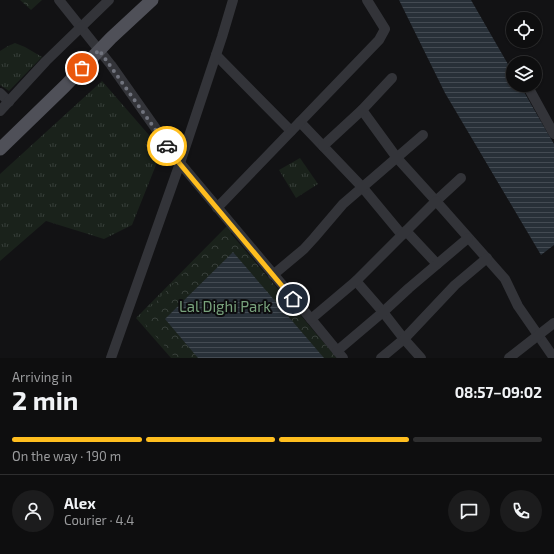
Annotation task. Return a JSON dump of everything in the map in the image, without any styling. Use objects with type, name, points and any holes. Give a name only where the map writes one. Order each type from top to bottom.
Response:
[{"type":"main road","points":[[0,149],[65,86],[99,50],[152,0]]},
{"type":"street","points":[[58,0],[99,50],[180,164],[340,354],[409,288],[468,238]]},
{"type":"street","points":[[0,111],[46,61],[109,0]]},
{"type":"street","points":[[111,358],[180,164],[233,0]]},
{"type":"street","points":[[217,208],[379,40],[385,29],[367,0]]},
{"type":"street","points":[[216,55],[291,131]]},
{"type":"street","points":[[323,146],[362,110],[392,78]]},
{"type":"street","points":[[531,92],[554,134]]},
{"type":"street","points":[[0,93],[9,102]]},
{"type":"street","points":[[362,110],[397,158],[505,279],[518,306],[554,358]]},
{"type":"street","points":[[300,122],[404,233],[437,264]]},
{"type":"street","points":[[273,275],[309,244],[343,204],[423,135]]},
{"type":"street","points":[[311,319],[356,281],[461,178]]},
{"type":"street","points":[[381,358],[404,339],[455,285],[487,258]]},
{"type":"street","points":[[356,281],[421,358]]},
{"type":"street","points":[[508,358],[554,323]]},
{"type":"green space","points":[[20,0],[42,0],[31,10]]},
{"type":"green space","points":[[15,43],[42,57],[9,91],[0,85],[0,51]]},
{"type":"green space","points":[[102,81],[162,150],[132,225],[104,239],[46,221],[0,261],[0,174]]},
{"type":"green space","points":[[300,158],[318,184],[296,198],[279,170]]},
{"type":"green space","points":[[227,226],[233,231],[222,243],[192,358],[171,358],[136,318]]},
{"type":"green space","name":"Lal Dighi Park","points":[[227,229],[337,358],[175,358],[140,318]]},
{"type":"shaded area","points":[[399,0],[471,0],[506,61],[506,92],[524,92],[554,144],[554,245],[541,255],[445,93]]},
{"type":"shaded area","name":"Lal Dighi Park","points":[[233,252],[324,358],[198,358],[165,319]]},
{"type":"way so far","points":[[82,68],[99,50],[167,146]]},
{"type":"route","points":[[167,146],[180,164],[293,299]]}]
